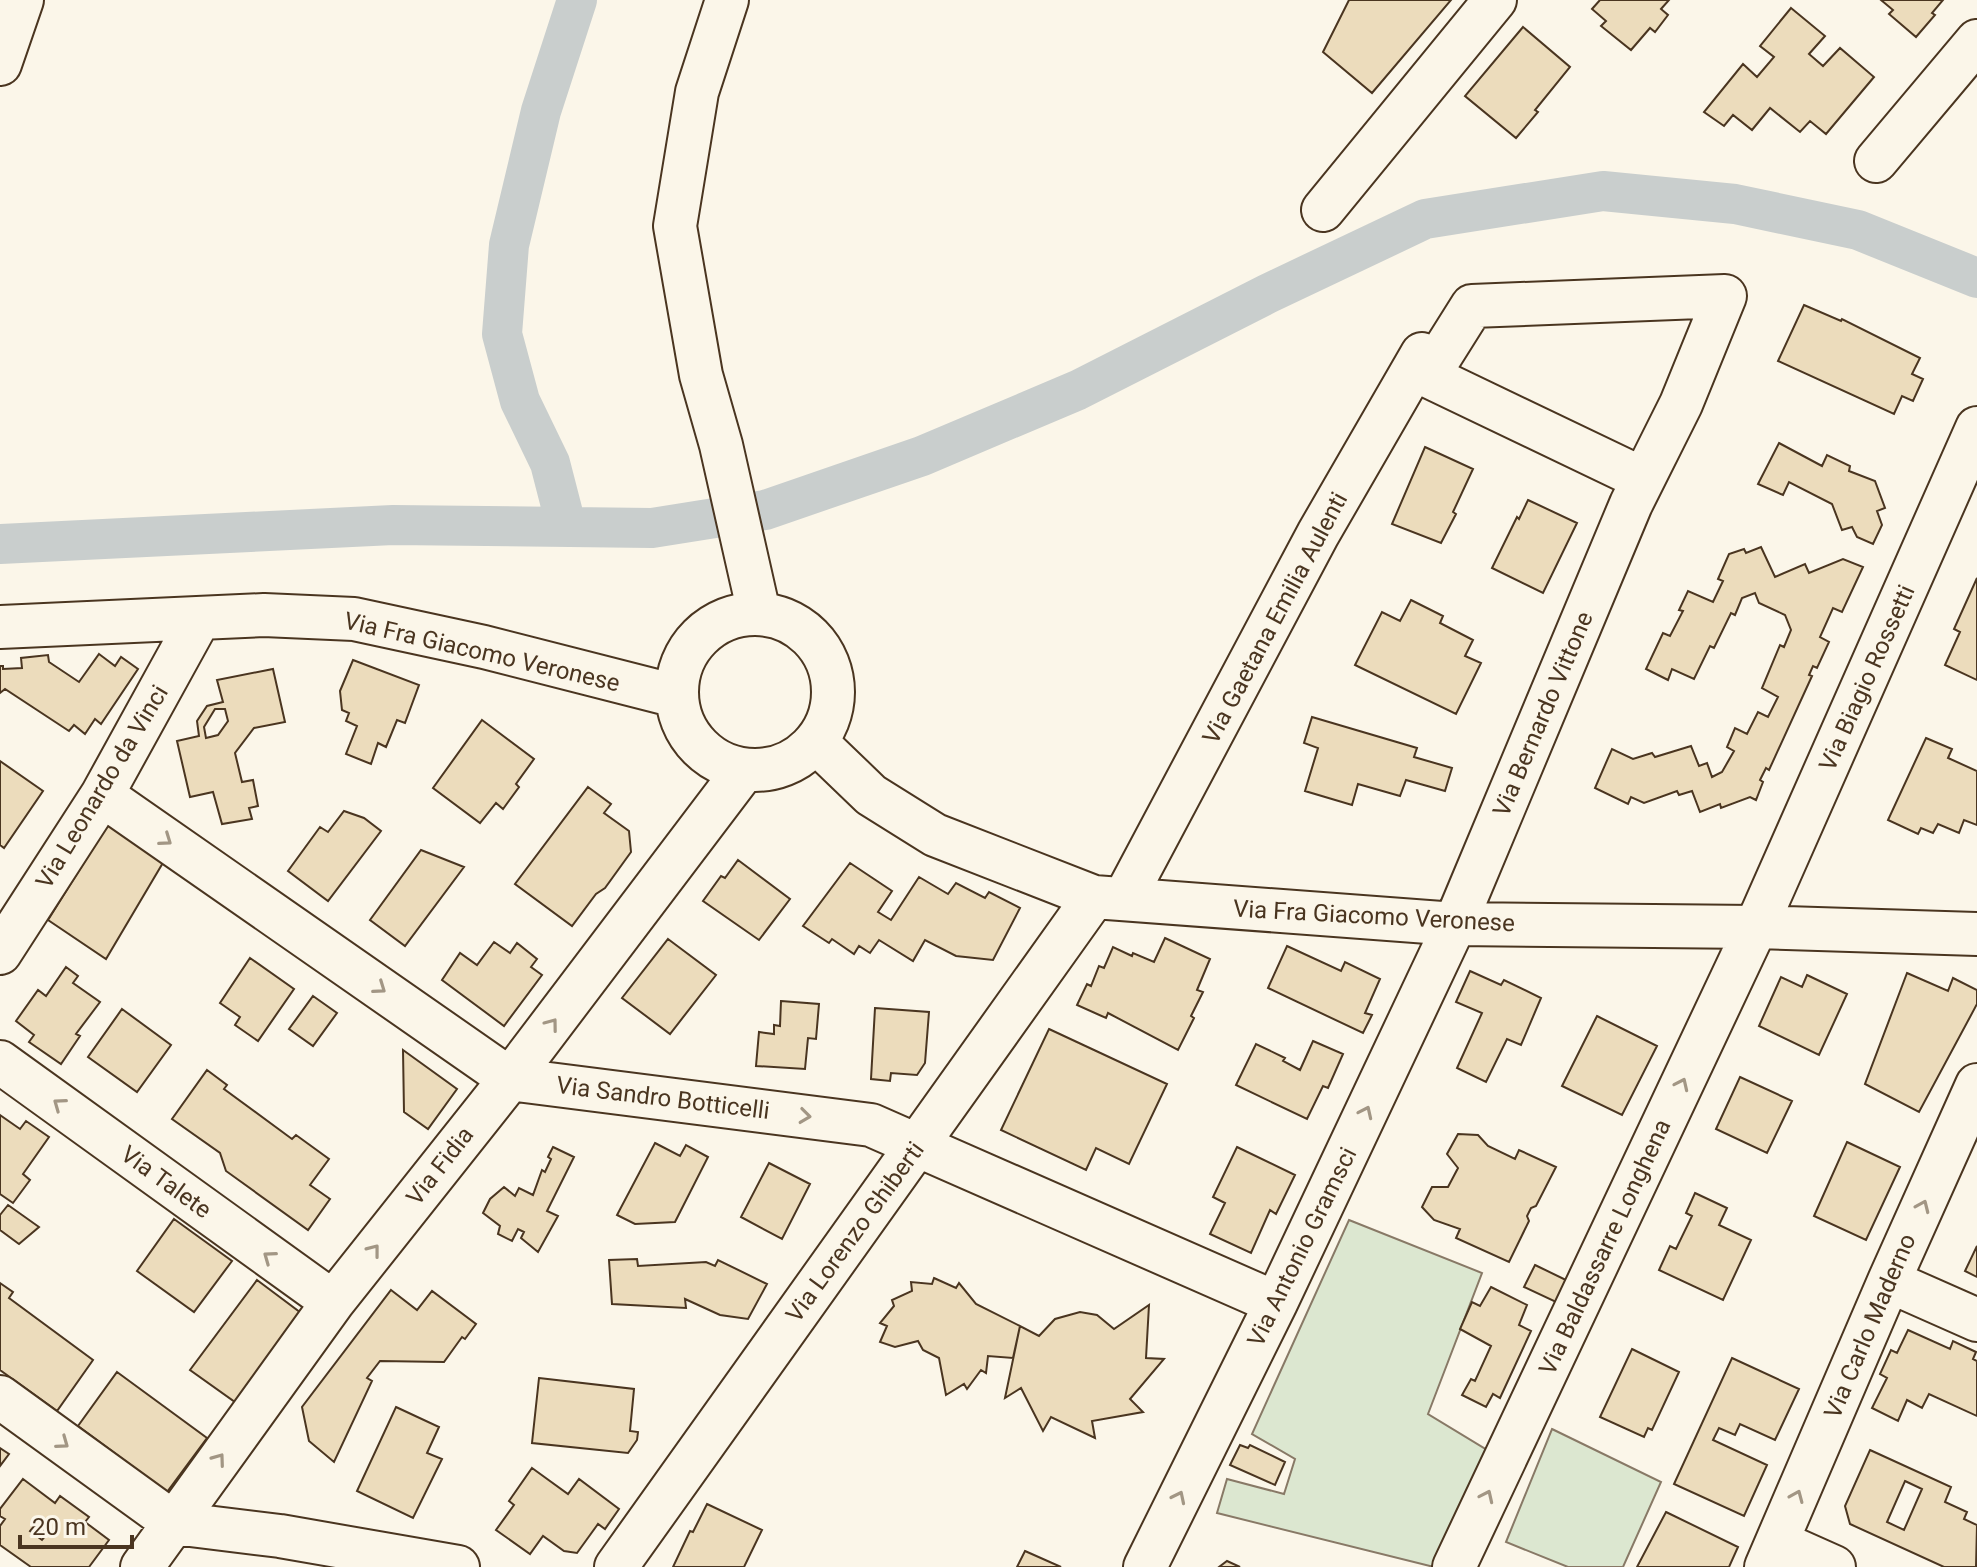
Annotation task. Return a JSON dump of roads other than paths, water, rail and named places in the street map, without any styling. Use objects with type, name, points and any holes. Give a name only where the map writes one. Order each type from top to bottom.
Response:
[{"type":"street","points":[[0,64],[22,0]]},
{"type":"street","points":[[727,0],[697,92],[675,226],[701,375],[728,475],[759,613]]},
{"type":"street","points":[[1323,210],[1495,0]]},
{"type":"street","points":[[1876,161],[1977,41]]},
{"type":"street","name":"Via Bernardo Vittone","points":[[1435,365],[1472,306],[1725,296],[1681,404],[1637,491],[1455,924]]},
{"type":"street","name":"Via Gaetana Emilia Aulenti","points":[[1109,898],[1422,354],[1435,365]]},
{"type":"street","points":[[1435,365],[1428,376],[1637,491]]},
{"type":"street","name":"Via Biagio Rossetti","points":[[1756,927],[1977,428]]},
{"type":"street","points":[[759,613],[783,618],[805,631],[821,649],[831,672],[834,697],[828,720],[816,742],[797,759],[772,769],[744,770],[719,762],[697,746],[682,723],[676,696],[679,669],[692,645],[712,626],[734,616],[759,613]]},
{"type":"street","name":"Via Fra Giacomo Veronese","points":[[0,627],[264,615],[354,619],[484,647],[676,696]]},
{"type":"street","name":"Via Leonardo da Vinci","points":[[0,953],[102,795],[199,619]]},
{"type":"street","name":"Via Fra Giacomo Veronese","points":[[816,742],[871,795],[935,835],[1109,898],[1455,924],[1756,927],[1977,934]]},
{"type":"street","name":"Via Fidia","points":[[142,1567],[333,1302],[510,1079],[744,770]]},
{"type":"street","name":"Via Sandro Botticelli","points":[[102,795],[510,1079],[871,1125],[1276,1303]]},
{"type":"street","name":"Via Lorenzo Ghiberti","points":[[616,1567],[918,1145],[1109,898]]},
{"type":"street","name":"Via Antonio Gramsci","points":[[1145,1567],[1276,1303],[1455,924]]},
{"type":"street","name":"Via Baldassarre Longhena","points":[[1454,1567],[1756,927]]},
{"type":"street","name":"Via Talete","points":[[0,1062],[333,1302]]},
{"type":"street","name":"Via Carlo Maderno","points":[[1772,1554],[1977,1085]]},
{"type":"street","points":[[1889,1281],[1977,1320]]},
{"type":"street","points":[[0,1397],[174,1523],[272,1552],[458,1567]]},
{"type":"street","points":[[1772,1554],[1834,1567]]},
{"type":"waterway","points":[[566,525],[550,463],[520,401],[502,334],[509,245],[541,111],[577,0]]},
{"type":"waterway","points":[[0,544],[393,525],[652,528],[765,510],[922,456],[1078,390],[1267,294],[1425,219],[1603,191],[1735,204],[1858,230],[1977,278]]}]
